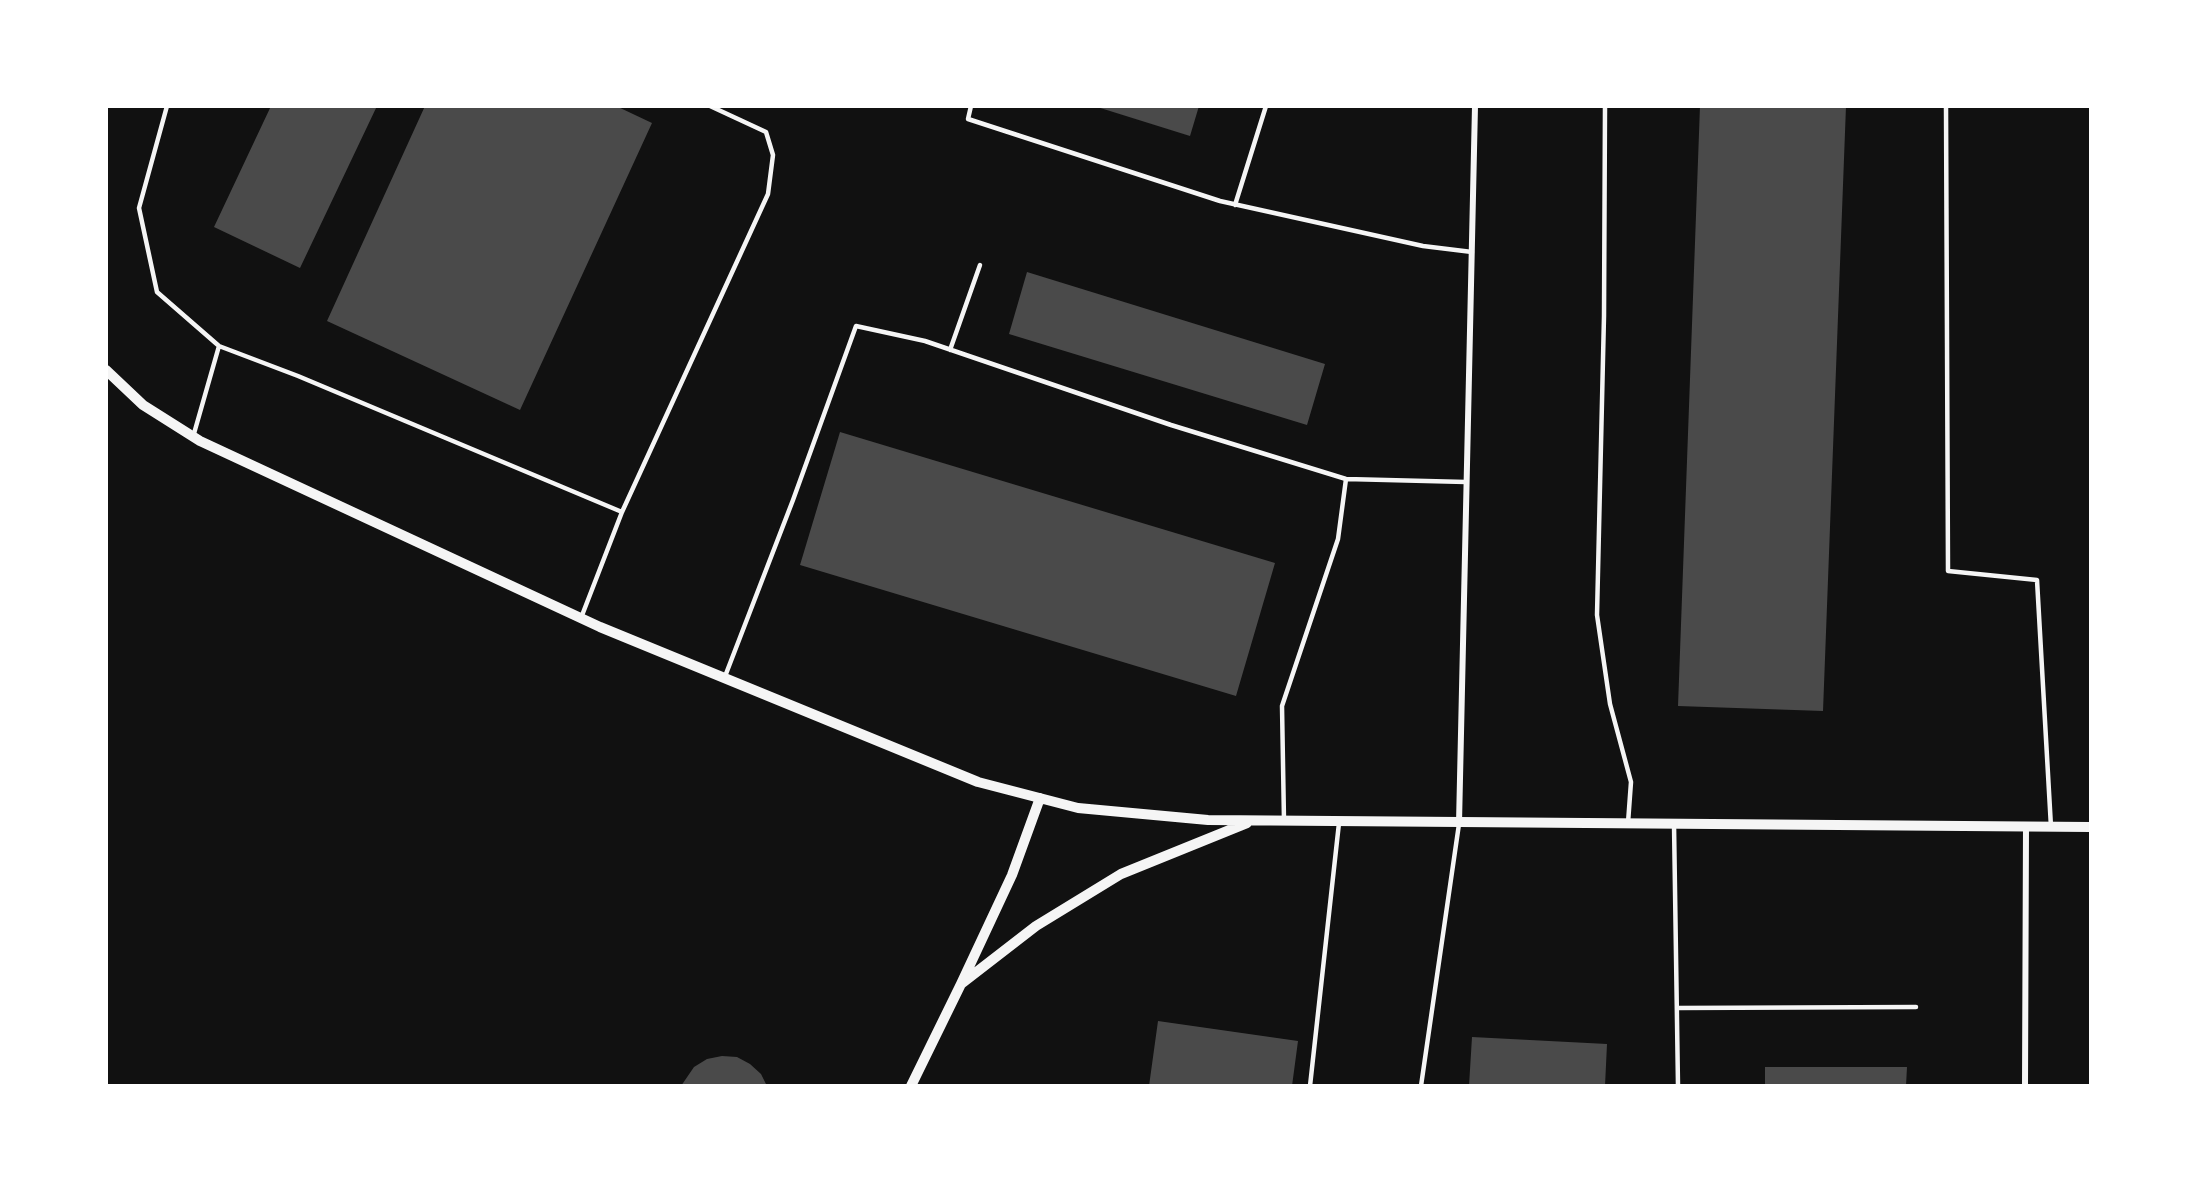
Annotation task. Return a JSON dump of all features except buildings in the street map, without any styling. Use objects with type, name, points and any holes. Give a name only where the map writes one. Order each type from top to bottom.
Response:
[{"type":"street","points":[[1459,823],[1475,106]]},
{"type":"street","points":[[106,370],[143,405],[193,437],[581,618],[978,782],[1078,808],[1208,820],[2091,827]]},
{"type":"street","points":[[911,1086],[1012,875],[1040,798]]},
{"type":"street","points":[[961,984],[1036,926],[1121,874],[1253,820]]},
{"type":"street","points":[[2025,1086],[2026,826]]},
{"type":"lane","points":[[167,106],[139,208],[157,292],[219,346],[298,376],[622,512]]},
{"type":"lane","points":[[581,618],[622,512],[768,194],[773,155],[766,132],[710,106]]},
{"type":"lane","points":[[971,106],[968,119],[1235,205],[1423,246],[1472,252]]},
{"type":"lane","points":[[1235,205],[1266,106]]},
{"type":"lane","points":[[1605,106],[1604,316],[1597,615],[1610,704],[1631,782],[1628,824]]},
{"type":"lane","points":[[1946,106],[1948,571],[2037,580],[2051,826]]},
{"type":"lane","points":[[950,350],[980,266]]},
{"type":"lane","points":[[724,679],[793,500],[856,326],[925,341],[1171,425],[1346,479],[1466,482]]},
{"type":"lane","points":[[193,437],[219,346]]},
{"type":"lane","points":[[1284,821],[1282,706],[1338,539],[1346,479]]},
{"type":"lane","points":[[1310,1086],[1339,821]]},
{"type":"lane","points":[[1421,1086],[1459,823]]},
{"type":"lane","points":[[1674,824],[1678,1086]]},
{"type":"lane","points":[[1677,1008],[1916,1008]]}]
